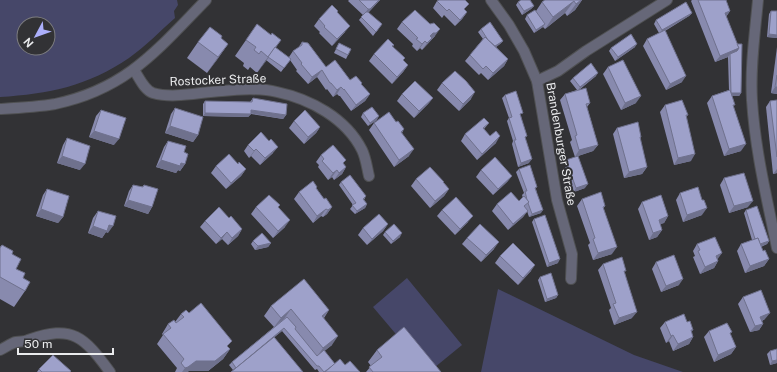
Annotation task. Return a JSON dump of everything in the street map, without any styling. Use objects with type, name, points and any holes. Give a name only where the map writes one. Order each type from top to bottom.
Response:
[{"type":"street","points":[[0,109],[54,104],[86,95],[116,82],[134,70],[160,48],[206,0]]},
{"type":"street","name":"Brandenburger Straße","points":[[492,0],[510,26],[524,51],[537,81],[557,200],[572,254],[570,279]]},
{"type":"street","points":[[537,81],[558,71],[586,51],[667,0]]},
{"type":"street","points":[[758,0],[752,71],[752,100],[759,158],[777,248]]},
{"type":"street","name":"Rostocker Straße","points":[[134,70],[146,89],[152,93],[165,95],[261,90],[276,92],[309,102],[323,109],[356,139],[363,151],[369,176]]},
{"type":"street","points":[[0,350],[16,342],[24,342],[52,333],[73,335],[88,344],[110,372]]},
{"type":"shaded area","points":[[0,0],[177,0],[178,5],[174,11],[175,18],[141,49],[114,68],[68,87],[18,96],[0,97]]},
{"type":"shaded area","points":[[407,278],[462,345],[429,372],[373,307]]},
{"type":"shaded area","points":[[498,289],[634,355],[683,372],[481,372]]},
{"type":"building","points":[[359,0],[379,0],[370,9],[368,9]]},
{"type":"building","points":[[465,0],[469,4],[464,9],[467,12],[460,20],[449,9],[447,11],[437,1]]},
{"type":"building","points":[[521,0],[530,0],[534,6],[524,11],[518,2]]},
{"type":"building","points":[[545,0],[581,0],[576,4],[574,1],[553,17],[542,2]]},
{"type":"building","points":[[698,0],[726,0],[730,11],[725,13],[739,48],[720,56]]},
{"type":"building","points":[[686,2],[692,13],[662,30],[656,20]]},
{"type":"building","points":[[332,5],[350,26],[337,39],[324,27],[325,26],[319,19]]},
{"type":"building","points":[[415,10],[430,24],[434,23],[440,29],[430,36],[432,38],[427,43],[425,41],[422,44],[416,39],[418,38],[402,22]]},
{"type":"building","points":[[535,10],[545,24],[536,30],[527,15]]},
{"type":"building","points":[[771,11],[777,11],[777,35],[769,34]]},
{"type":"building","points":[[366,12],[382,24],[376,32],[361,17]]},
{"type":"building","points":[[490,22],[503,41],[495,46],[488,40],[481,29]]},
{"type":"building","points":[[257,24],[271,35],[272,33],[281,40],[268,57],[261,51],[259,54],[254,50],[256,47],[246,40]]},
{"type":"building","points":[[210,27],[222,36],[221,38],[228,44],[218,57],[198,42]]},
{"type":"building","points":[[665,30],[686,76],[670,84],[647,39]]},
{"type":"building","points":[[631,34],[637,44],[618,57],[611,48]]},
{"type":"building","points":[[485,37],[508,59],[493,73],[486,66],[483,69],[470,55]]},
{"type":"building","points":[[388,39],[394,45],[392,46],[405,58],[403,60],[408,65],[397,77],[374,54]]},
{"type":"building","points":[[302,42],[308,43],[326,67],[335,60],[350,80],[356,76],[370,94],[356,105],[344,89],[341,87],[337,90],[330,83],[322,70],[312,77],[301,64],[302,63],[293,51],[302,45]]},
{"type":"building","points":[[339,43],[351,49],[348,55],[336,49]]},
{"type":"building","points":[[737,44],[742,44],[741,93],[731,93],[730,54],[737,51],[739,48]]},
{"type":"building","points":[[275,47],[291,59],[284,68],[268,57]]},
{"type":"building","points":[[623,60],[641,96],[625,103],[608,67]]},
{"type":"building","points":[[591,63],[598,73],[580,87],[573,78]]},
{"type":"building","points":[[455,71],[475,92],[463,104],[442,83]]},
{"type":"building","points":[[777,75],[777,87],[775,87]]},
{"type":"building","points":[[415,81],[433,98],[419,111],[402,94]]},
{"type":"building","points":[[586,88],[590,103],[586,104],[598,145],[579,150],[575,136],[577,135],[565,94]]},
{"type":"building","points":[[730,90],[735,105],[733,105],[746,144],[729,149],[712,96]]},
{"type":"building","points":[[516,91],[523,113],[520,114],[527,136],[525,137],[532,159],[521,163],[509,118],[512,117],[505,95]]},
{"type":"building","points":[[253,98],[287,104],[286,115],[251,110],[251,114],[205,113],[205,101],[252,102]]},
{"type":"building","points":[[682,100],[688,115],[686,115],[695,154],[678,158],[665,105]]},
{"type":"building","points":[[777,100],[777,157],[770,101]]},
{"type":"building","points":[[372,107],[379,116],[370,123],[363,113]]},
{"type":"building","points":[[175,108],[203,117],[198,135],[170,126]]},
{"type":"building","points":[[101,110],[126,118],[119,139],[94,131]]},
{"type":"building","points":[[305,110],[320,127],[308,137],[294,121]]},
{"type":"building","points":[[389,112],[396,122],[398,121],[404,129],[401,132],[414,149],[399,160],[374,123]]},
{"type":"building","points":[[484,118],[489,123],[483,128],[490,136],[496,131],[500,136],[482,154],[465,134]]},
{"type":"building","points":[[638,122],[647,167],[629,172],[617,128]]},
{"type":"building","points":[[261,132],[269,141],[271,139],[278,147],[265,158],[256,149],[254,151],[248,145]]},
{"type":"building","points":[[67,138],[90,146],[85,164],[62,156]]},
{"type":"building","points":[[168,141],[186,146],[184,152],[188,154],[185,164],[181,163],[180,166],[161,160]]},
{"type":"building","points":[[333,145],[346,160],[343,163],[346,167],[339,173],[337,170],[333,173],[322,161],[324,159],[321,155]]},
{"type":"building","points":[[229,154],[238,164],[239,162],[246,169],[231,183],[216,166]]},
{"type":"building","points":[[578,156],[588,184],[576,188],[566,160]]},
{"type":"building","points":[[495,157],[512,176],[498,189],[481,170]]},
{"type":"building","points":[[530,165],[537,187],[535,188],[543,210],[532,214],[525,191],[527,191],[519,169]]},
{"type":"building","points":[[430,167],[449,189],[435,201],[416,179]]},
{"type":"building","points":[[744,173],[753,201],[734,206],[724,178]]},
{"type":"building","points":[[350,175],[366,196],[363,199],[367,204],[357,211],[352,205],[356,203],[341,182]]},
{"type":"building","points":[[313,181],[324,199],[326,198],[332,207],[328,210],[326,209],[317,216],[299,192]]},
{"type":"building","points":[[133,185],[143,187],[144,185],[158,189],[152,207],[128,200]]},
{"type":"building","points":[[698,187],[702,200],[704,200],[707,208],[687,215],[680,193]]},
{"type":"building","points":[[47,189],[69,196],[63,217],[41,209]]},
{"type":"building","points":[[511,192],[519,201],[524,196],[529,202],[524,206],[528,211],[513,224],[497,204]]},
{"type":"building","points":[[601,192],[605,206],[603,207],[617,247],[598,253],[593,239],[595,238],[582,199]]},
{"type":"building","points":[[269,195],[280,205],[278,207],[290,220],[278,231],[256,207]]},
{"type":"building","points":[[661,195],[668,216],[659,220],[662,230],[653,233],[642,202]]},
{"type":"building","points":[[456,197],[473,216],[460,229],[442,210]]},
{"type":"building","points":[[757,206],[769,241],[760,244],[758,238],[755,239],[746,210]]},
{"type":"building","points":[[219,207],[229,218],[231,216],[242,229],[232,238],[227,232],[221,238],[205,221]]},
{"type":"building","points":[[98,211],[116,216],[113,226],[109,225],[107,231],[93,226]]},
{"type":"building","points":[[379,214],[388,224],[372,239],[363,228]]},
{"type":"building","points":[[545,215],[560,259],[549,263],[534,219]]},
{"type":"building","points":[[394,224],[402,233],[393,241],[385,232]]},
{"type":"building","points":[[480,224],[499,242],[486,255],[467,238]]},
{"type":"building","points":[[262,233],[271,243],[258,246],[253,241]]},
{"type":"building","points":[[715,237],[722,253],[716,256],[718,261],[705,267],[698,251],[700,250],[697,244]]},
{"type":"building","points":[[758,238],[763,251],[765,250],[769,259],[750,266],[741,244]]},
{"type":"building","points":[[513,243],[535,265],[523,278],[500,256]]},
{"type":"building","points":[[2,245],[13,251],[12,254],[21,259],[16,269],[25,273],[23,278],[30,282],[25,291],[0,277],[0,248]]},
{"type":"building","points":[[674,255],[683,279],[666,286],[656,262]]},
{"type":"building","points":[[622,257],[626,271],[624,271],[637,312],[619,318],[613,304],[616,303],[603,264]]},
{"type":"building","points":[[551,273],[558,295],[547,299],[540,277]]},
{"type":"building","points":[[304,279],[329,310],[322,316],[338,336],[323,348],[291,309],[281,318],[271,306]]},
{"type":"building","points":[[761,290],[770,313],[760,317],[763,324],[755,326],[743,297]]},
{"type":"building","points":[[201,303],[232,341],[227,346],[230,349],[215,361],[196,361],[185,368],[181,363],[184,359],[163,334],[171,328],[168,324],[174,320],[176,323],[184,317],[181,314],[186,310],[189,313]]},
{"type":"building","points":[[684,314],[687,322],[690,321],[693,330],[691,330],[693,337],[678,344],[673,335],[671,336],[665,322]]},
{"type":"building","points":[[287,317],[317,356],[324,350],[335,364],[324,372],[284,328],[236,368],[232,362]]},
{"type":"building","points":[[727,323],[732,332],[730,333],[736,347],[718,355],[709,331]]},
{"type":"building","points":[[404,327],[441,372],[373,372],[369,367],[382,357],[377,350]]},
{"type":"building","points":[[274,337],[303,372],[231,372]]},
{"type":"building","points":[[777,349],[777,360],[772,361],[770,351]]},
{"type":"building","points":[[53,355],[71,371],[42,372],[39,369]]},
{"type":"building","points":[[340,359],[345,365],[350,361],[360,372],[325,372]]}]
